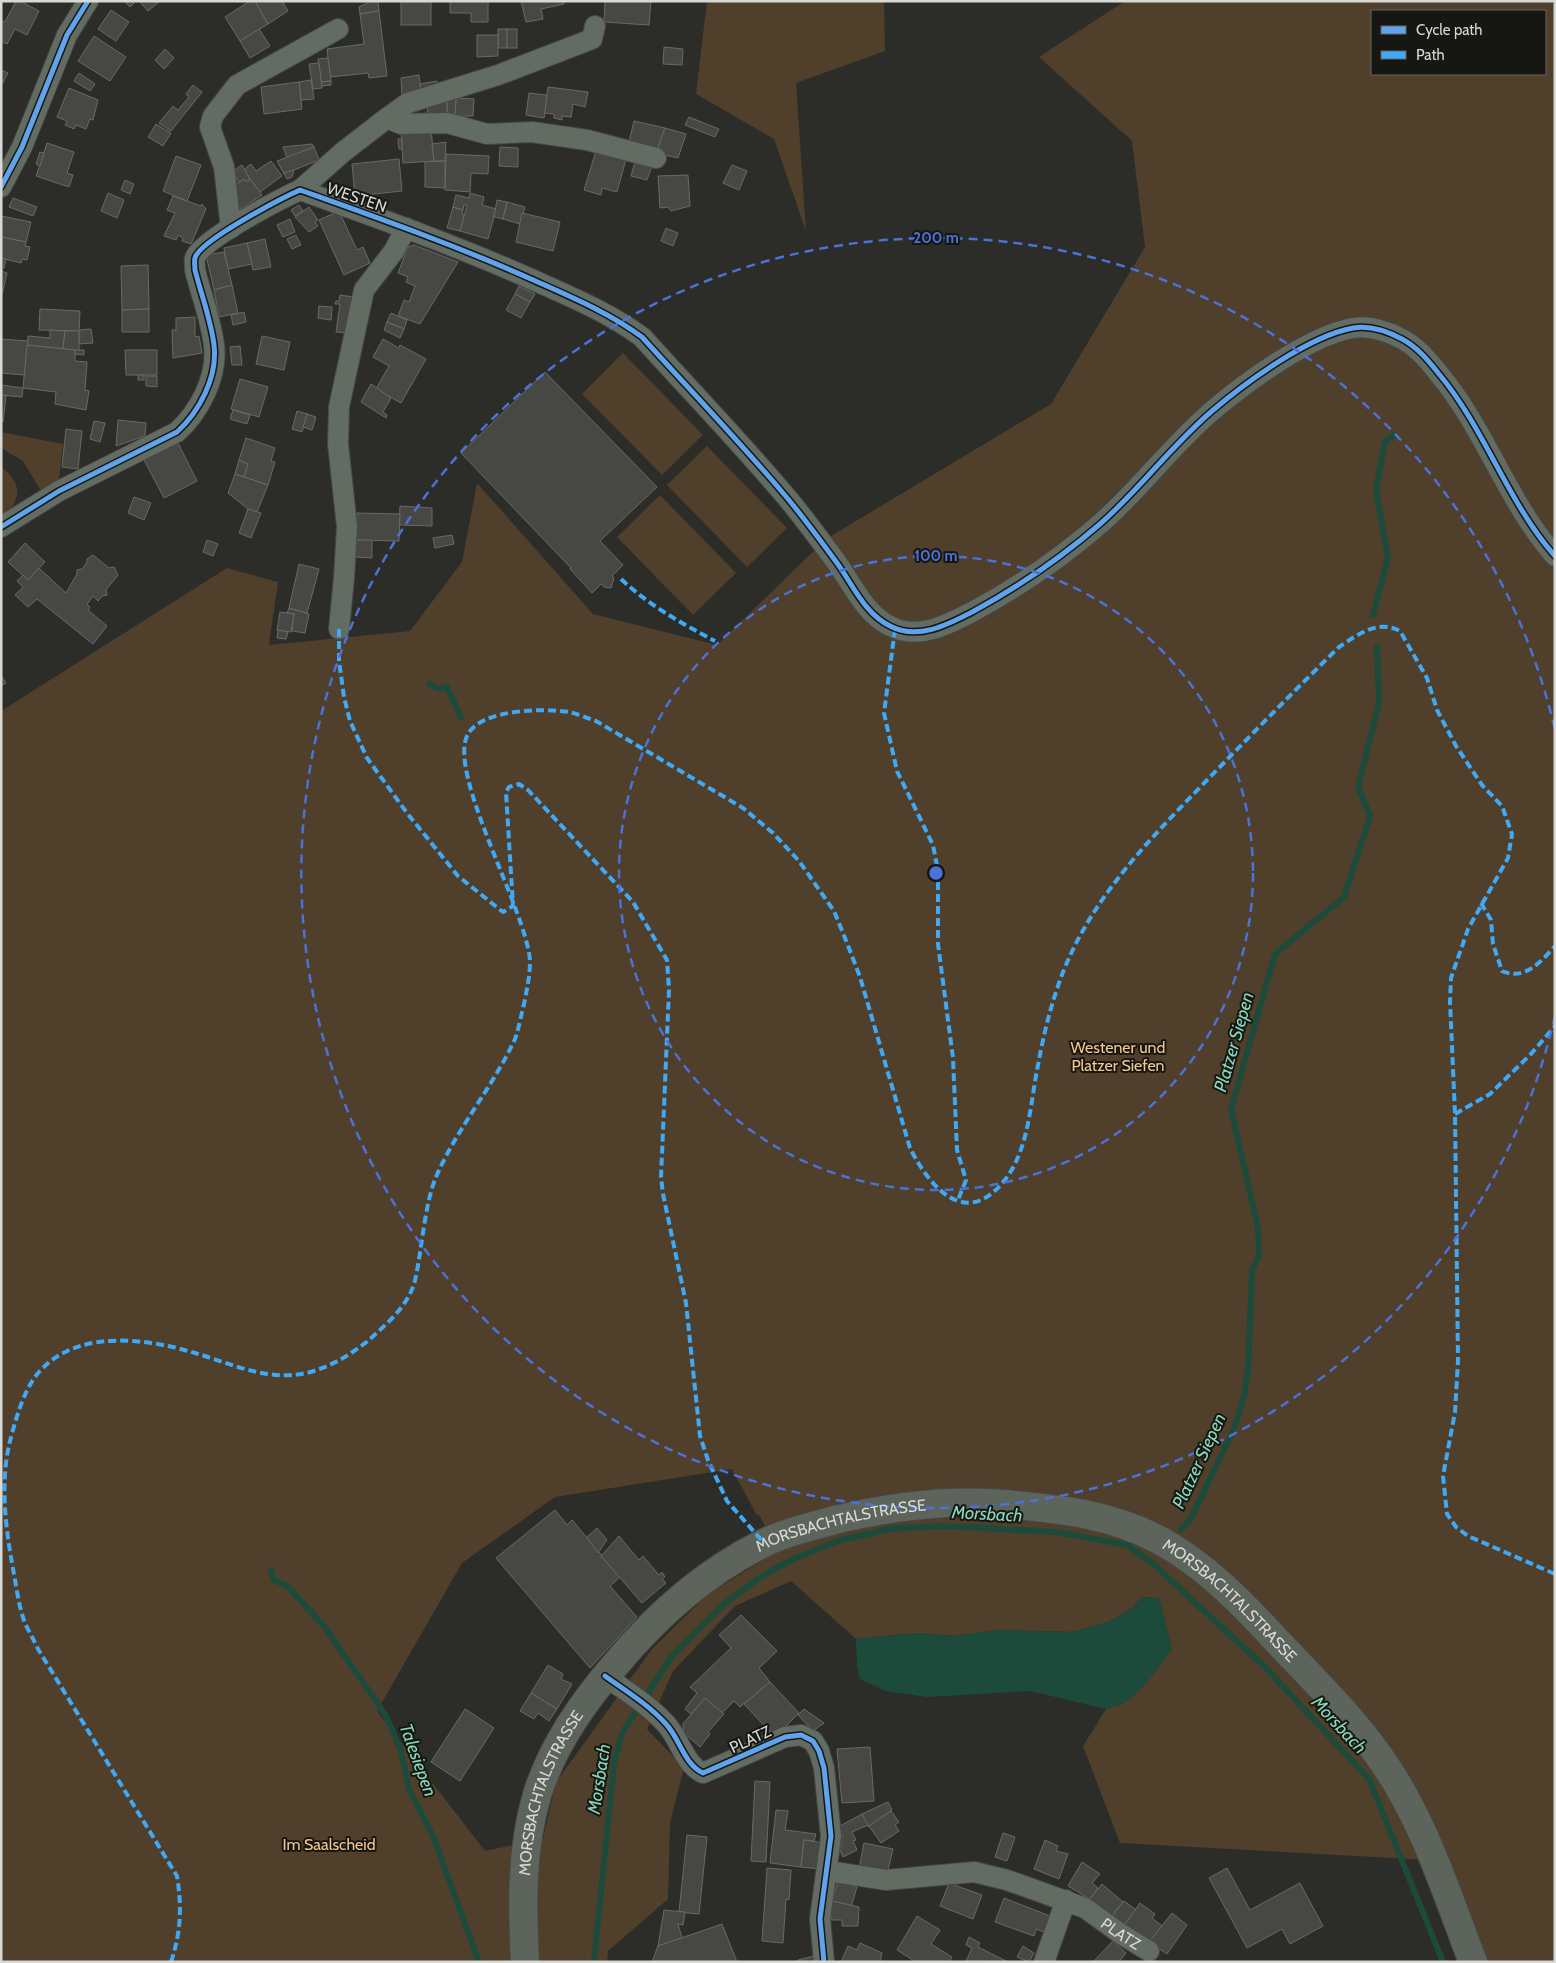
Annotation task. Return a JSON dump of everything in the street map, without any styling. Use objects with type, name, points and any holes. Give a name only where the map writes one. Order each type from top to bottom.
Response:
[{"type":"main road","name":"MORSBACHTALSTRASSE","points":[[525,1962],[522,1910],[523,1868],[538,1794],[556,1751],[576,1715],[605,1676],[632,1645],[667,1610],[711,1575],[764,1543],[800,1530],[869,1512],[947,1501],[1060,1509],[1093,1515],[1124,1525],[1160,1541],[1186,1557],[1224,1588],[1333,1700],[1378,1755],[1412,1812],[1430,1850],[1473,1962]]},
{"type":"street","points":[[1,187],[22,147],[67,35],[88,1]]},
{"type":"street","name":"WESTEN","points":[[1,528],[59,491],[177,432],[191,419],[208,384],[214,366],[214,346],[195,270],[195,257],[201,248],[230,228],[280,199],[300,190],[343,152],[408,103],[498,75],[592,39],[595,26]]},
{"type":"street","points":[[230,228],[224,167],[210,127],[213,116],[238,85],[338,29]]},
{"type":"street","points":[[387,118],[401,124],[447,123],[486,134],[532,132],[587,140],[656,158]]},
{"type":"street","name":"WESTEN","points":[[300,190],[406,228],[494,263],[622,322],[642,337],[783,493],[840,567],[861,600],[881,621],[892,627],[909,631],[926,631],[947,625],[1016,586],[1098,526],[1138,488],[1209,413],[1241,388],[1280,362],[1329,335],[1354,328],[1370,327],[1403,339],[1418,350],[1448,385],[1474,424],[1515,496],[1555,556]]},
{"type":"street","points":[[339,629],[347,527],[338,444],[339,407],[364,290],[394,251],[406,228]]},
{"type":"street","name":"PLATZ","points":[[605,1676],[649,1707],[667,1725],[694,1769],[703,1773],[785,1736],[801,1735],[812,1741],[819,1751],[824,1768],[831,1836],[828,1871],[820,1919],[824,1962]]},
{"type":"street","name":"PLATZ","points":[[828,1871],[886,1880],[974,1872],[1007,1880],[1085,1908],[1121,1934],[1149,1951]]},
{"type":"street","points":[[1044,1962],[1066,1900]]},
{"type":"green space","points":[[707,1],[884,1],[885,51],[796,83],[806,231],[774,139],[696,94]]},
{"type":"green space","points":[[1125,1],[1550,1],[1555,5],[1555,1962],[1488,1962],[1449,1861],[1120,1843],[1083,1746],[1106,1709],[1126,1702],[1146,1683],[1172,1649],[1159,1598],[1142,1597],[1133,1608],[1108,1622],[1073,1632],[998,1630],[953,1636],[917,1633],[856,1639],[791,1581],[735,1606],[673,1671],[647,1729],[684,1768],[670,1823],[668,1899],[608,1951],[607,1962],[1,1962],[1,711],[227,568],[278,582],[269,645],[410,631],[462,562],[477,483],[593,614],[717,645],[826,539],[1051,404],[1145,247],[1132,141],[1039,57]],"holes":[[[732,1469],[756,1514],[760,1516],[777,1551],[707,1595],[652,1649],[556,1782],[543,1839],[485,1851],[377,1711],[462,1563],[555,1497]]]},
{"type":"green space","points":[[623,353],[703,435],[662,475],[582,394]]},
{"type":"green space","points":[[1,432],[63,444],[59,480],[41,491],[23,461],[1,448]]},
{"type":"green space","points":[[707,446],[787,528],[747,567],[667,485]]},
{"type":"green space","points":[[1,467],[14,480],[17,486],[17,493],[12,507],[1,520]]},
{"type":"green space","points":[[660,495],[736,573],[693,615],[617,537]]},
{"type":"shaded area","points":[[1142,1597],[1159,1598],[1172,1649],[1146,1683],[1126,1702],[1106,1709],[1030,1691],[927,1697],[886,1691],[860,1679],[857,1667],[856,1639],[917,1633],[953,1636],[998,1630],[1073,1632],[1108,1622],[1133,1608]]},
{"type":"building","points":[[16,1],[20,1],[39,11],[27,35],[15,29],[7,44],[1,41],[1,24],[3,21],[5,22]]},
{"type":"building","points":[[124,1],[136,1],[130,7]]},
{"type":"building","points":[[139,1],[160,1],[148,11]]},
{"type":"building","points":[[250,1],[255,1],[268,24],[240,41],[225,17]]},
{"type":"building","points":[[255,1],[282,1],[288,11],[268,24]]},
{"type":"building","points":[[371,1],[378,1],[379,11],[360,14],[359,7]]},
{"type":"building","points":[[401,1],[431,1],[431,25],[401,25]]},
{"type":"building","points":[[450,1],[488,1],[488,22],[471,22],[471,13],[450,13]]},
{"type":"building","points":[[521,1],[563,1],[564,4],[541,9],[543,19],[526,22]]},
{"type":"building","points":[[605,1],[651,1],[649,25],[604,22]]},
{"type":"building","points":[[111,10],[129,22],[116,41],[98,29]]},
{"type":"building","points":[[379,11],[387,76],[369,78],[368,73],[330,77],[327,49],[364,44],[360,14]]},
{"type":"building","points":[[259,29],[270,46],[250,58],[240,41]]},
{"type":"building","points":[[498,29],[507,29],[507,48],[498,48]]},
{"type":"building","points":[[507,29],[517,29],[517,48],[507,48]]},
{"type":"building","points":[[477,35],[498,35],[498,56],[477,57]]},
{"type":"building","points":[[94,36],[126,57],[110,81],[78,61]]},
{"type":"building","points":[[664,47],[683,49],[682,65],[663,64]]},
{"type":"building","points":[[165,49],[174,58],[164,69],[155,60]]},
{"type":"building","points":[[328,58],[331,81],[321,82],[318,59]]},
{"type":"building","points":[[319,63],[322,88],[313,89],[309,64]]},
{"type":"building","points":[[1,70],[8,73],[1,86]]},
{"type":"building","points":[[79,73],[95,84],[90,91],[74,81]]},
{"type":"building","points":[[419,75],[421,91],[402,96],[401,78]]},
{"type":"building","points":[[311,80],[314,99],[301,100],[299,82]]},
{"type":"building","points":[[331,81],[331,85],[322,86],[321,82]]},
{"type":"building","points":[[437,81],[438,88],[421,91],[420,84]]},
{"type":"building","points":[[299,82],[302,109],[264,114],[261,87]]},
{"type":"building","points":[[193,85],[202,92],[171,131],[159,123],[173,106],[178,110],[189,97],[186,94]]},
{"type":"building","points":[[548,87],[588,92],[585,107],[573,104],[571,117],[562,116],[562,120],[554,118],[554,114],[544,113]]},
{"type":"building","points":[[69,88],[98,100],[93,120],[90,119],[86,129],[76,125],[74,129],[65,125],[67,121],[57,117]]},
{"type":"building","points":[[529,93],[547,95],[544,118],[526,115]]},
{"type":"building","points":[[456,98],[474,99],[473,116],[455,116]]},
{"type":"building","points":[[456,98],[455,116],[447,115],[447,99]]},
{"type":"building","points":[[447,99],[447,117],[427,115],[428,104]]},
{"type":"building","points":[[689,117],[719,129],[715,137],[685,125]]},
{"type":"building","points":[[634,121],[665,128],[656,153],[628,146]]},
{"type":"building","points":[[156,124],[171,133],[163,146],[148,137]]},
{"type":"building","points":[[431,128],[434,161],[403,163],[401,131]]},
{"type":"building","points":[[665,128],[686,134],[678,158],[656,153]]},
{"type":"building","points":[[398,139],[402,139],[402,149],[399,149]]},
{"type":"building","points":[[446,142],[445,161],[434,161],[432,144]]},
{"type":"building","points":[[47,143],[74,152],[67,173],[73,175],[69,187],[36,176]]},
{"type":"building","points":[[312,144],[314,147],[287,158],[283,147]]},
{"type":"building","points":[[314,147],[319,160],[284,174],[277,161]]},
{"type":"building","points":[[500,147],[518,148],[518,167],[499,166]]},
{"type":"building","points":[[596,151],[626,159],[617,192],[602,188],[601,195],[584,190]]},
{"type":"building","points":[[40,152],[44,153],[40,166],[36,164]]},
{"type":"building","points":[[446,154],[489,156],[488,174],[471,173],[470,192],[445,190]]},
{"type":"building","points":[[176,156],[201,165],[187,201],[163,191]]},
{"type":"building","points":[[636,158],[653,163],[647,180],[631,176]]},
{"type":"building","points":[[399,159],[402,191],[355,196],[352,164]]},
{"type":"building","points":[[271,161],[282,176],[260,192],[243,170],[251,164],[256,171]]},
{"type":"building","points":[[445,161],[445,188],[425,187],[425,162]]},
{"type":"building","points":[[242,165],[250,179],[246,182],[244,179],[239,183],[233,171]]},
{"type":"building","points":[[732,165],[747,171],[739,190],[723,183]]},
{"type":"building","points":[[294,170],[292,177],[287,179],[284,173]]},
{"type":"building","points":[[688,175],[690,206],[671,211],[668,207],[660,208],[658,176]]},
{"type":"building","points":[[244,179],[246,182],[250,179],[262,195],[236,212],[232,199],[237,195],[232,187]]},
{"type":"building","points":[[125,180],[134,184],[130,194],[121,190]]},
{"type":"building","points":[[108,193],[124,200],[117,218],[101,211]]},
{"type":"building","points":[[470,193],[484,197],[482,205],[496,209],[488,239],[460,231],[467,205],[464,205],[463,210],[453,207],[456,195],[469,198]]},
{"type":"building","points":[[173,196],[201,206],[202,204],[206,209],[191,244],[182,241],[183,238],[178,235],[176,240],[164,236],[175,213],[167,210]]},
{"type":"building","points":[[13,198],[37,207],[33,216],[9,207]]},
{"type":"building","points":[[497,200],[507,202],[503,219],[494,217]]},
{"type":"building","points":[[507,202],[525,207],[520,224],[503,219]]},
{"type":"building","points":[[299,205],[303,211],[295,216],[291,210]]},
{"type":"building","points":[[309,207],[318,220],[315,222],[318,226],[309,232],[295,217]]},
{"type":"building","points":[[453,207],[463,210],[462,214],[464,215],[460,231],[447,228]]},
{"type":"building","points":[[339,211],[357,250],[363,247],[370,263],[344,275],[319,220]]},
{"type":"building","points":[[522,213],[560,222],[553,251],[516,242]]},
{"type":"building","points":[[1,216],[31,222],[26,242],[1,237]]},
{"type":"building","points":[[290,219],[295,232],[283,237],[277,225]]},
{"type":"building","points":[[666,228],[678,233],[673,246],[661,241]]},
{"type":"building","points":[[296,235],[301,245],[292,249],[287,239]]},
{"type":"building","points":[[1,237],[26,242],[25,246],[30,247],[27,260],[22,259],[21,263],[1,258]]},
{"type":"building","points":[[265,239],[271,267],[253,270],[247,243]]},
{"type":"building","points":[[247,243],[252,264],[228,269],[224,248]]},
{"type":"building","points":[[414,245],[458,262],[420,324],[398,316],[404,300],[409,302],[415,286],[406,282],[408,277],[398,273],[408,247]]},
{"type":"building","points":[[224,252],[232,285],[214,290],[206,255]]},
{"type":"building","points":[[1,258],[6,259],[4,268],[1,268]]},
{"type":"building","points":[[148,265],[149,309],[122,310],[121,266]]},
{"type":"building","points":[[1,271],[7,273],[1,299]]},
{"type":"building","points":[[232,285],[238,313],[219,317],[214,290]]},
{"type":"building","points":[[519,286],[535,294],[530,302],[515,294]]},
{"type":"building","points":[[515,294],[530,302],[521,318],[506,310]]},
{"type":"building","points":[[340,295],[354,297],[350,333],[336,332],[340,304],[335,304],[336,301],[339,301]]},
{"type":"building","points":[[319,306],[332,307],[331,320],[318,318]]},
{"type":"building","points":[[40,309],[80,311],[79,331],[39,330]]},
{"type":"building","points":[[149,309],[149,332],[122,332],[122,310]]},
{"type":"building","points":[[244,312],[246,322],[233,325],[231,315]]},
{"type":"building","points":[[391,313],[407,320],[404,329],[387,322]]},
{"type":"building","points":[[195,317],[195,337],[199,336],[202,353],[173,358],[172,330],[176,330],[176,318]]},
{"type":"building","points":[[387,322],[404,329],[400,338],[384,330]]},
{"type":"building","points":[[91,329],[93,343],[79,344],[79,330]]},
{"type":"building","points":[[50,330],[65,331],[63,349],[27,345],[28,336],[50,338]]},
{"type":"building","points":[[65,331],[79,331],[79,351],[63,349]]},
{"type":"building","points":[[262,336],[290,342],[284,370],[256,364]]},
{"type":"building","points":[[1,339],[28,341],[25,375],[1,373]]},
{"type":"building","points":[[383,339],[399,348],[400,345],[426,359],[401,403],[376,389],[389,366],[373,357]]},
{"type":"building","points":[[27,345],[75,350],[75,361],[87,362],[85,390],[89,391],[86,410],[55,404],[56,392],[23,388]]},
{"type":"building","points":[[240,346],[242,365],[232,365],[230,347]]},
{"type":"building","points":[[75,350],[84,350],[84,355],[75,354]]},
{"type":"building","points":[[125,350],[157,350],[157,375],[126,375]]},
{"type":"building","points":[[545,372],[657,487],[600,541],[623,565],[612,576],[614,578],[611,588],[604,587],[601,584],[592,593],[571,568],[461,453]]},
{"type":"building","points":[[138,375],[144,375],[144,380],[138,380]]},
{"type":"building","points":[[146,376],[157,376],[157,387],[146,386]]},
{"type":"building","points":[[240,379],[268,387],[259,417],[231,409]]},
{"type":"building","points":[[371,384],[391,398],[383,412],[387,415],[386,418],[361,402]]},
{"type":"building","points":[[1,385],[23,388],[22,397],[1,395]]},
{"type":"building","points":[[1,395],[6,396],[3,422],[1,422]]},
{"type":"building","points":[[233,410],[250,415],[247,424],[230,419]]},
{"type":"building","points":[[297,411],[307,414],[302,432],[292,429]]},
{"type":"building","points":[[307,414],[316,417],[312,430],[303,427]]},
{"type":"building","points":[[118,420],[146,423],[145,436],[116,446]]},
{"type":"building","points":[[94,421],[105,423],[100,442],[90,439]]},
{"type":"building","points":[[66,429],[82,431],[78,469],[62,467]]},
{"type":"building","points":[[246,438],[275,448],[271,461],[275,462],[268,485],[244,477],[248,464],[239,460]]},
{"type":"building","points":[[178,443],[197,481],[164,498],[144,460]]},
{"type":"building","points":[[239,460],[248,464],[244,477],[235,474]]},
{"type":"building","points":[[235,474],[268,485],[257,512],[248,509],[228,493]]},
{"type":"building","points":[[134,497],[151,503],[144,520],[128,513]]},
{"type":"building","points":[[400,506],[432,508],[432,526],[399,525]]},
{"type":"building","points":[[248,509],[261,513],[251,538],[239,533]]},
{"type":"building","points":[[357,513],[400,514],[399,541],[356,540]]},
{"type":"building","points":[[452,535],[454,544],[435,548],[433,538]]},
{"type":"building","points":[[207,540],[218,544],[213,556],[203,552]]},
{"type":"building","points":[[356,540],[372,540],[372,558],[355,557]]},
{"type":"building","points":[[25,543],[45,562],[28,580],[8,562]]},
{"type":"building","points":[[93,555],[109,568],[114,567],[118,575],[106,590],[107,595],[102,596],[98,601],[93,596],[87,604],[90,607],[88,610],[107,626],[93,644],[37,599],[28,607],[15,595],[23,587],[17,581],[23,575],[28,580],[39,568],[66,593],[77,574],[77,570],[82,569],[87,559]]},
{"type":"building","points":[[299,564],[319,569],[307,613],[289,608]]},
{"type":"building","points":[[289,608],[309,614],[305,633],[292,631],[294,614],[287,613]]},
{"type":"building","points":[[280,612],[294,614],[291,632],[277,630]]},
{"type":"building","points":[[278,630],[288,632],[286,639],[277,638]]},
{"type":"building","points":[[1,675],[6,683],[1,686]]},
{"type":"building","points":[[555,1510],[567,1525],[572,1520],[620,1577],[610,1586],[637,1617],[590,1668],[496,1558]]},
{"type":"building","points":[[597,1528],[607,1540],[598,1553],[587,1537]]},
{"type":"building","points":[[619,1536],[639,1560],[643,1556],[659,1575],[662,1572],[665,1577],[662,1579],[666,1583],[642,1603],[601,1556]]},
{"type":"building","points":[[741,1615],[777,1651],[759,1668],[770,1682],[740,1707],[734,1701],[722,1713],[705,1698],[691,1714],[685,1709],[697,1693],[690,1687],[731,1648],[719,1635]]},
{"type":"building","points":[[548,1665],[563,1674],[561,1679],[572,1684],[557,1709],[531,1693]]},
{"type":"building","points":[[770,1682],[799,1713],[786,1726],[771,1733],[744,1704]]},
{"type":"building","points":[[531,1693],[557,1709],[549,1721],[538,1713],[534,1719],[520,1711]]},
{"type":"building","points":[[705,1698],[724,1714],[708,1732],[710,1734],[700,1747],[684,1733],[683,1724]]},
{"type":"building","points":[[465,1709],[494,1728],[460,1781],[431,1762]]},
{"type":"building","points":[[804,1709],[824,1723],[813,1731],[798,1715]]},
{"type":"building","points":[[870,1747],[874,1801],[842,1803],[837,1749]]},
{"type":"building","points":[[755,1781],[770,1782],[766,1862],[751,1861]]},
{"type":"building","points":[[888,1802],[892,1810],[868,1827],[862,1814]]},
{"type":"building","points":[[776,1810],[788,1811],[785,1830],[816,1834],[814,1841],[804,1840],[801,1867],[770,1863]]},
{"type":"building","points":[[891,1811],[899,1822],[895,1825],[899,1831],[881,1843],[869,1826]]},
{"type":"building","points":[[862,1814],[868,1825],[852,1832],[856,1840],[853,1841],[857,1850],[843,1857],[839,1848],[842,1846],[839,1838],[843,1836],[838,1827]]},
{"type":"building","points":[[1003,1833],[1015,1837],[1007,1861],[995,1857]]},
{"type":"building","points":[[687,1835],[707,1837],[699,1914],[679,1912]]},
{"type":"building","points":[[804,1840],[824,1843],[820,1869],[801,1867]]},
{"type":"building","points":[[1045,1840],[1058,1846],[1056,1851],[1068,1854],[1059,1879],[1034,1869]]},
{"type":"building","points":[[864,1843],[893,1849],[887,1874],[859,1869]]},
{"type":"building","points":[[1082,1862],[1100,1874],[1092,1883],[1098,1888],[1090,1899],[1068,1886]]},
{"type":"building","points":[[767,1868],[791,1870],[789,1900],[786,1899],[783,1943],[762,1941]]},
{"type":"building","points":[[1227,1868],[1250,1910],[1300,1883],[1323,1926],[1290,1944],[1282,1929],[1247,1948],[1209,1878]]},
{"type":"building","points":[[838,1881],[857,1887],[851,1907],[832,1901]]},
{"type":"building","points":[[949,1883],[982,1895],[973,1919],[940,1906]]},
{"type":"building","points":[[1102,1884],[1123,1902],[1111,1917],[1090,1899]]},
{"type":"building","points":[[1004,1898],[1050,1916],[1044,1932],[1036,1929],[1034,1936],[995,1922]]},
{"type":"building","points":[[832,1901],[859,1907],[858,1926],[842,1926],[842,1920],[831,1920]]},
{"type":"building","points":[[1124,1901],[1136,1910],[1123,1926],[1111,1917]]},
{"type":"building","points":[[1140,1903],[1155,1914],[1152,1918],[1162,1926],[1149,1943],[1125,1924]]},
{"type":"building","points":[[664,1910],[685,1912],[683,1925],[678,1924],[682,1938],[658,1946]]},
{"type":"building","points":[[1172,1913],[1187,1925],[1167,1954],[1149,1942]]},
{"type":"building","points":[[917,1916],[940,1930],[931,1944],[952,1957],[949,1962],[916,1962],[897,1950]]},
{"type":"building","points":[[722,1924],[737,1962],[652,1962],[658,1946]]},
{"type":"building","points":[[969,1937],[980,1943],[978,1947],[1008,1962],[966,1961],[972,1948],[966,1945]]},
{"type":"building","points":[[1113,1941],[1126,1953],[1119,1962],[1093,1962]]},
{"type":"building","points":[[860,1943],[882,1953],[880,1962],[841,1962],[848,1946],[857,1950]]},
{"type":"building","points":[[1023,1946],[1034,1953],[1029,1962],[1017,1957]]},
{"type":"building","points":[[814,1956],[816,1962],[798,1962],[798,1960]]},
{"type":"waterway","name":"Platzer Siepen","points":[[1373,615],[1388,557],[1376,490],[1385,441],[1394,435]]},
{"type":"waterway","name":"Platzer Siepen","points":[[1181,1530],[1191,1518],[1234,1429],[1244,1396],[1248,1370],[1252,1271],[1259,1255],[1258,1228],[1231,1109],[1275,954],[1344,897],[1370,816],[1358,787],[1379,703],[1377,647]]},
{"type":"waterway","points":[[429,684],[439,689],[447,687],[461,717]]},
{"type":"waterway","name":"Morsbach","points":[[594,1962],[614,1763],[622,1733],[672,1656],[725,1603],[762,1576],[793,1559],[838,1541],[890,1529],[943,1526],[1056,1532],[1127,1545],[1152,1563],[1264,1666],[1369,1779],[1443,1962]]},
{"type":"waterway","name":"Talesiepen","points":[[271,1570],[274,1580],[287,1586],[325,1627],[386,1716],[401,1751],[409,1789],[433,1836],[479,1962]]},
{"type":"marked path","points":[[621,579],[655,606],[715,641]]},
{"type":"marked path","points":[[171,1962],[180,1919],[177,1876],[38,1649],[23,1617],[11,1558],[5,1510],[6,1461],[11,1436],[20,1407],[33,1379],[55,1358],[72,1349],[92,1343],[134,1341],[176,1348],[256,1372],[281,1375],[304,1374],[334,1363],[353,1352],[385,1325],[405,1303],[410,1295],[416,1276],[426,1212],[436,1177],[454,1142],[515,1039],[528,982],[530,961],[526,938],[477,809],[468,778],[464,753],[468,734],[475,726],[486,719],[499,715],[544,710],[572,713],[596,721],[743,808],[773,833],[799,861],[834,911],[860,977],[910,1148],[932,1182],[942,1192],[953,1199],[965,1203],[978,1201],[991,1194],[1004,1182],[1013,1167],[1025,1135],[1042,1045],[1058,986],[1070,955],[1085,927],[1122,873],[1187,800],[1339,647],[1368,630],[1384,627],[1400,631],[1427,678],[1437,710],[1456,746],[1482,785],[1502,806],[1512,834],[1508,858],[1468,929],[1451,978],[1450,1002],[1455,1114],[1458,1361],[1455,1412],[1443,1476],[1447,1514],[1456,1527],[1468,1536],[1555,1574]]},
{"type":"marked path","points":[[339,629],[339,661],[344,697],[350,721],[367,758],[407,813],[458,876],[503,912],[513,906],[506,792],[509,787],[519,784],[528,790],[633,902],[667,960],[669,990],[661,1177],[686,1303],[700,1436],[708,1460],[727,1501],[764,1543]]},
{"type":"marked path","points":[[895,629],[884,713],[897,771],[933,845],[938,871],[938,944],[953,1058],[957,1150],[966,1180],[958,1200]]},
{"type":"marked path","points":[[1481,903],[1491,920],[1493,944],[1502,971],[1518,974],[1525,972],[1538,964],[1555,946]]},
{"type":"marked path","points":[[1455,1114],[1490,1094],[1531,1054],[1555,1026]]},
{"type":"cycle path","points":[[1,187],[22,147],[67,35],[88,1]]},
{"type":"cycle path","points":[[1,527],[59,491],[177,432],[185,424],[205,393],[210,381],[214,357],[211,326],[195,270],[195,258],[211,241],[225,231],[300,190],[416,232],[502,267],[588,305],[642,337],[790,501],[873,614],[890,626],[901,630],[911,632],[922,631],[944,625],[974,611],[1023,582],[1055,560],[1100,524],[1197,424],[1242,387],[1298,350],[1317,340],[1359,327],[1378,329],[1402,339],[1417,350],[1439,374],[1470,418],[1510,490],[1538,535],[1555,556]]},
{"type":"cycle path","points":[[605,1676],[659,1717],[671,1730],[691,1764],[703,1773],[785,1737],[801,1735],[813,1741],[819,1751],[824,1768],[831,1836],[820,1919],[824,1962]]},
{"type":"park label","name":"Westener und Platzer Siefen","points":[[1118,1056]]},
{"type":"park label","name":"Im Saalscheid","points":[[329,1844]]}]
